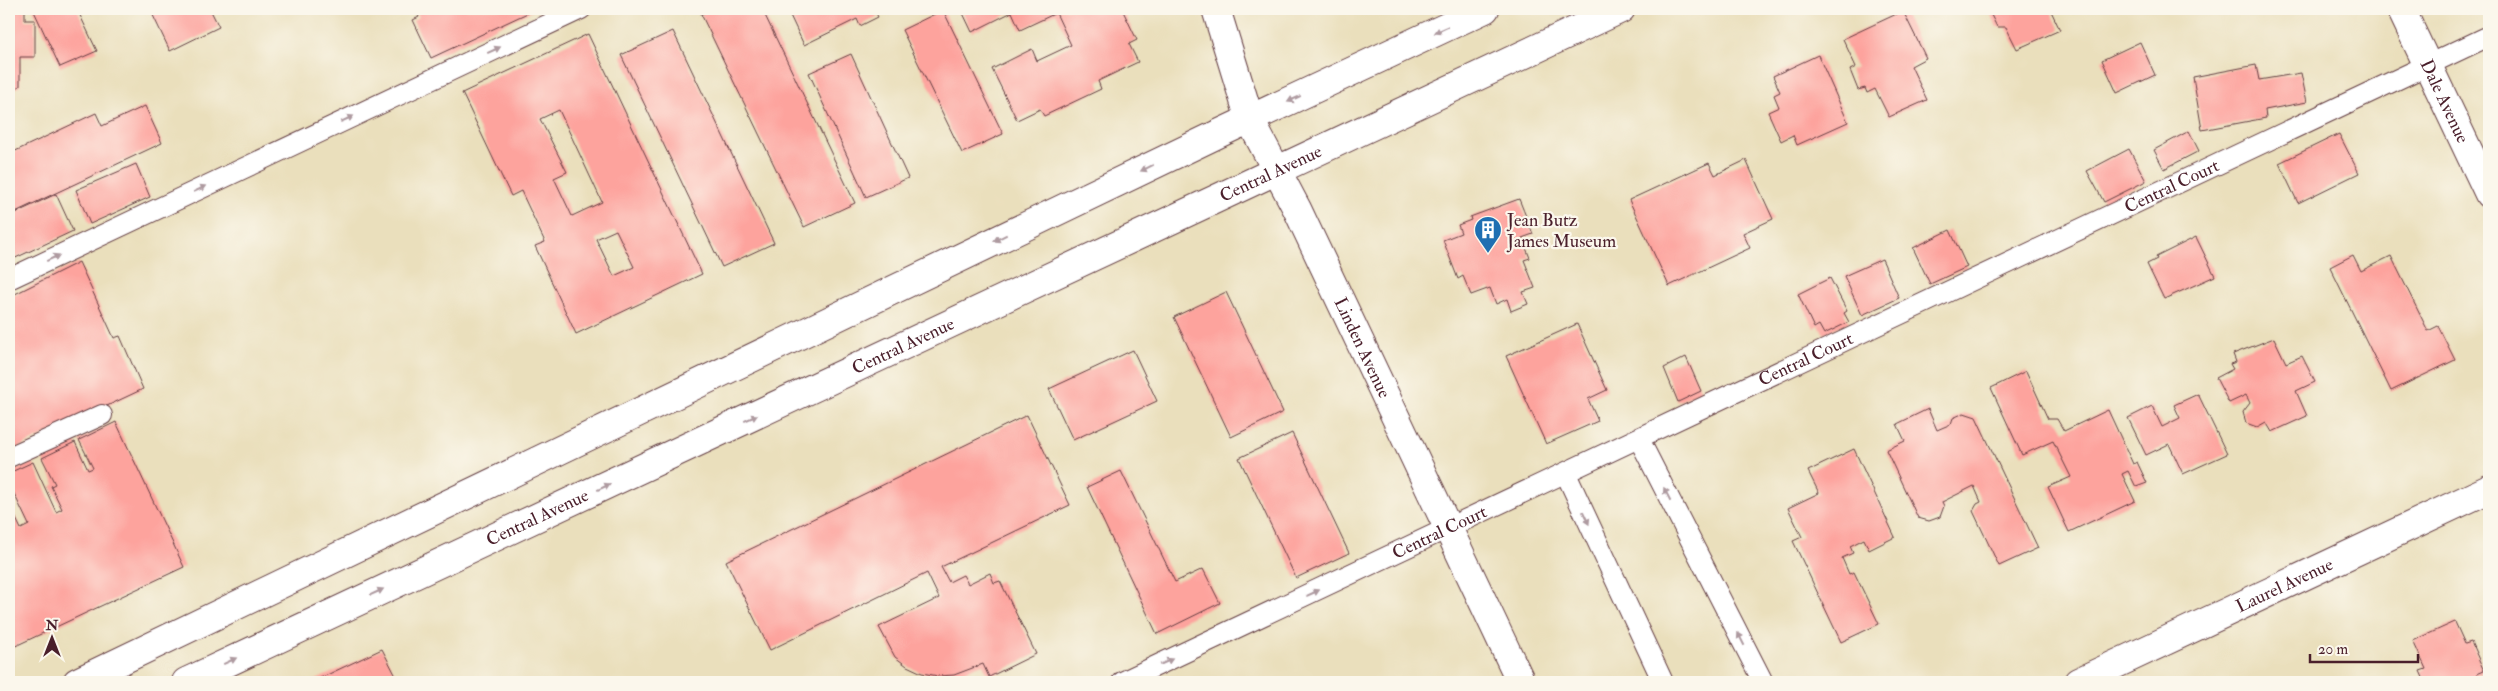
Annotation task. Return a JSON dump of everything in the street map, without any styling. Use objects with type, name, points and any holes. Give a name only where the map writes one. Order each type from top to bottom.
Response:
[{"type":"street","name":"Linden Avenue","points":[[1216,9],[1250,120],[1278,171],[1521,682]]},
{"type":"street","points":[[77,682],[1200,142],[1485,9]]},
{"type":"street","name":"Central Avenue","points":[[186,682],[1621,9]]},
{"type":"street","name":"Dale Avenue","points":[[2401,9],[2489,194]]},
{"type":"street","name":"Laurel Avenue","points":[[2078,682],[2489,489]]},
{"type":"lane","points":[[9,279],[581,9]]},
{"type":"lane","name":"Central Court","points":[[1122,682],[1566,474],[2489,36]]},
{"type":"lane","points":[[9,457],[102,415]]},
{"type":"lane","points":[[1639,439],[1763,682]]},
{"type":"lane","points":[[1566,474],[1663,682]]},
{"type":"building","points":[[9,9],[25,9],[25,20],[35,20],[35,57],[20,57],[20,86],[9,91]]},
{"type":"building","points":[[33,9],[77,9],[97,51],[60,67]]},
{"type":"building","points":[[150,9],[210,9],[219,27],[170,51]]},
{"type":"building","points":[[415,9],[536,9],[431,58],[413,20],[419,17]]},
{"type":"building","points":[[713,9],[762,9],[855,203],[804,227],[701,14]]},
{"type":"building","points":[[787,9],[878,9],[875,11],[878,17],[860,26],[857,19],[804,45]]},
{"type":"building","points":[[961,9],[1122,9],[1137,40],[1129,44],[1138,62],[1098,81],[1101,89],[1044,116],[1040,109],[1017,120],[992,69],[1032,49],[1037,61],[1071,45],[1056,13],[1020,30],[1012,12],[972,32]]},
{"type":"building","points":[[1988,9],[2050,9],[2060,30],[2017,49],[2006,27],[1997,27]]},
{"type":"building","points":[[943,10],[1003,134],[962,153],[902,30]]},
{"type":"building","points":[[1903,11],[1926,58],[1911,66],[1927,100],[1889,117],[1875,89],[1867,93],[1865,88],[1858,90],[1850,70],[1856,67],[1843,39]]},
{"type":"building","points":[[673,31],[774,243],[722,267],[621,55]]},
{"type":"building","points":[[588,34],[702,274],[576,334],[535,246],[545,242],[521,191],[511,196],[462,93]],"holes":[[[559,110],[602,202],[572,216],[554,178],[567,172],[540,119]],[[616,230],[634,267],[614,276],[596,239]]]},
{"type":"building","points":[[2140,42],[2155,75],[2117,93],[2102,60]]},
{"type":"building","points":[[851,54],[908,178],[866,197],[809,73]]},
{"type":"building","points":[[1818,55],[1848,122],[1797,145],[1793,135],[1781,141],[1768,112],[1779,107],[1774,95],[1780,92],[1773,76]]},
{"type":"building","points":[[2256,65],[2259,80],[2301,73],[2307,102],[2265,110],[2266,118],[2202,130],[2193,77]]},
{"type":"building","points":[[145,106],[162,143],[9,215],[9,154],[96,113],[102,126]]},
{"type":"building","points":[[2189,131],[2199,151],[2164,169],[2154,150]]},
{"type":"building","points":[[2339,134],[2359,173],[2298,203],[2279,163]]},
{"type":"building","points":[[2129,149],[2146,181],[2104,202],[2087,171]]},
{"type":"building","points":[[1746,160],[1773,219],[1743,233],[1750,248],[1669,286],[1629,200],[1709,163],[1715,175]]},
{"type":"building","points":[[136,164],[150,197],[90,224],[76,190]]},
{"type":"building","points":[[56,194],[73,231],[9,261],[9,216]]},
{"type":"building","name":"Jean Butz James Museum","points":[[1519,199],[1533,234],[1522,238],[1530,258],[1524,260],[1535,288],[1523,292],[1528,304],[1511,311],[1507,299],[1496,304],[1490,288],[1471,295],[1463,276],[1458,279],[1443,240],[1461,233],[1458,225],[1471,220],[1470,217]]},
{"type":"building","points":[[1950,230],[1967,267],[1930,284],[1913,248]]},
{"type":"building","points":[[2196,237],[2215,276],[2164,299],[2147,264],[2157,259],[2156,257]]},
{"type":"building","points":[[2353,255],[2361,271],[2391,256],[2428,331],[2438,326],[2455,360],[2391,391],[2330,267]]},
{"type":"building","points":[[1882,259],[1899,298],[1862,315],[1844,276]]},
{"type":"building","points":[[79,262],[114,338],[120,336],[143,389],[9,452],[9,297]]},
{"type":"building","points":[[1830,278],[1847,311],[1844,313],[1849,322],[1824,334],[1819,325],[1814,328],[1798,294]]},
{"type":"building","points":[[1226,292],[1283,412],[1231,437],[1174,317]]},
{"type":"building","points":[[1577,324],[1607,390],[1588,399],[1598,421],[1546,444],[1506,356]]},
{"type":"building","points":[[2274,338],[2286,363],[2302,356],[2315,382],[2296,391],[2307,416],[2272,432],[2266,422],[2257,427],[2246,423],[2243,412],[2250,403],[2246,395],[2229,403],[2216,378],[2233,369],[2230,364],[2236,362],[2233,354]]},
{"type":"building","points":[[1133,350],[1157,401],[1073,440],[1049,389]]},
{"type":"building","points":[[1686,357],[1701,391],[1678,402],[1664,368]]},
{"type":"building","points":[[2026,371],[2048,419],[2057,419],[2064,431],[2108,410],[2133,464],[2137,462],[2147,483],[2136,487],[2128,471],[2122,474],[2135,501],[2069,532],[2048,487],[2071,477],[2053,441],[2022,455],[1991,388]]},
{"type":"building","points":[[2198,394],[2227,454],[2183,474],[2169,444],[2146,455],[2128,418],[2152,406],[2162,427],[2180,418],[2174,405]]},
{"type":"building","points":[[1928,409],[1937,430],[1951,424],[1953,418],[1964,413],[1976,417],[2038,548],[1999,566],[1973,511],[1977,504],[1981,502],[1974,486],[1942,502],[1944,506],[1940,517],[1929,521],[1918,518],[1886,450],[1905,441],[1897,424]]},
{"type":"building","points":[[1027,415],[1070,505],[941,567],[949,582],[963,575],[968,584],[990,573],[994,583],[1000,581],[1036,654],[989,677],[983,664],[954,675],[938,676],[922,673],[907,666],[895,657],[879,627],[939,598],[927,573],[770,650],[726,561]]},
{"type":"building","points":[[116,422],[184,567],[9,649],[9,504],[21,529],[29,525],[9,483],[9,473],[33,462],[56,512],[62,509],[51,486],[55,484],[42,458],[75,442],[88,470],[93,468],[79,440]]},
{"type":"building","points":[[1292,433],[1349,553],[1296,578],[1239,458]]},
{"type":"building","points":[[1854,449],[1895,537],[1869,550],[1864,539],[1850,546],[1853,553],[1842,558],[1849,574],[1854,572],[1879,624],[1841,642],[1793,541],[1802,537],[1788,508],[1819,493],[1808,471]]},
{"type":"building","points":[[1121,471],[1175,582],[1203,569],[1220,603],[1157,634],[1087,487]]},
{"type":"building","points":[[2455,622],[2465,644],[2471,642],[2484,671],[2477,674],[2480,682],[2425,682],[2420,671],[2426,669],[2413,641]]},
{"type":"building","points":[[382,649],[399,682],[312,682]]},
{"type":"place","name":"Jean Butz James Museum","points":[[1488,254]]}]
